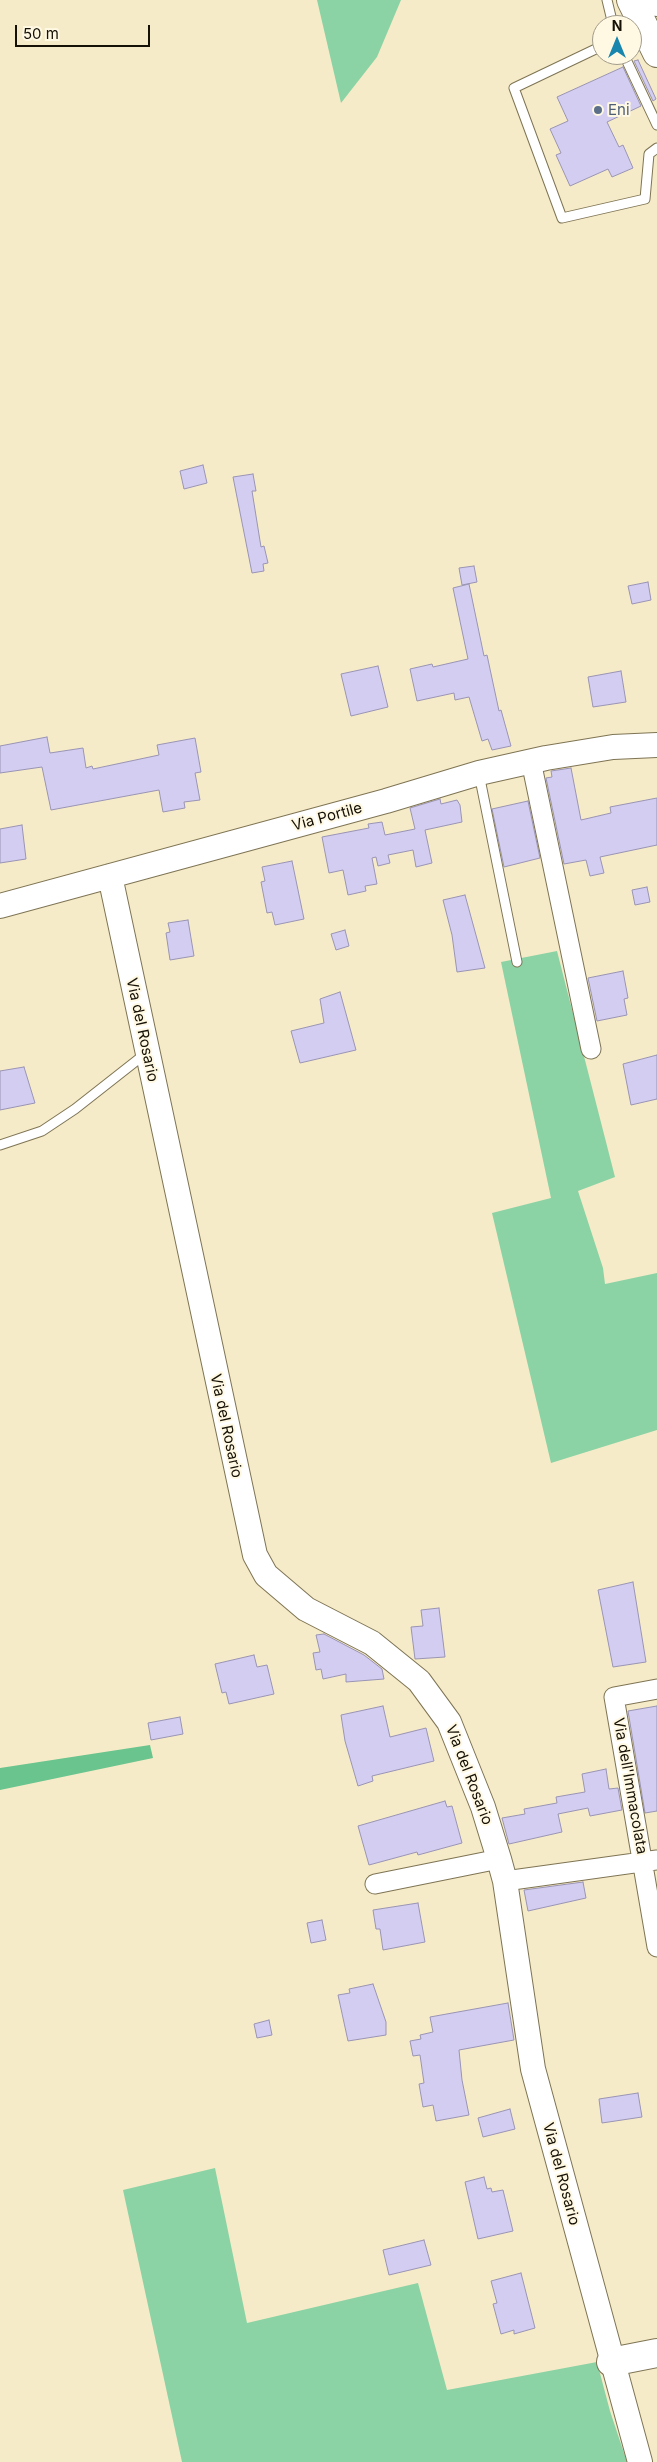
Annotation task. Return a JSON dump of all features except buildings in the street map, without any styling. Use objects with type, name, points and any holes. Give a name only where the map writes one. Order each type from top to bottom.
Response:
[{"type":"highway","points":[[631,0],[657,53]]},
{"type":"highway","points":[[611,2362],[657,2354]]},
{"type":"street","name":"Via Portile","points":[[0,906],[479,773],[531,761],[613,747],[657,745]]},
{"type":"street","points":[[531,761],[591,1049]]},
{"type":"street","name":"Via del Rosario","points":[[110,876],[255,1555],[266,1575],[306,1609],[372,1643],[419,1681],[449,1722],[483,1807],[505,1881],[533,2069],[611,2362],[640,2462]]},
{"type":"street","name":"Via dell'Immacolata","points":[[657,1689],[614,1697],[650,1861],[657,1947]]},
{"type":"street","points":[[375,1884],[499,1858]]},
{"type":"street","points":[[505,1881],[650,1861]]},
{"type":"lane","points":[[607,0],[611,15]]},
{"type":"lane","points":[[592,51],[514,88],[562,218],[645,199],[649,154],[657,148]]},
{"type":"lane","points":[[629,65],[657,126]]},
{"type":"lane","points":[[479,773],[517,962]]},
{"type":"lane","points":[[0,1145],[42,1131],[75,1109],[147,1053]]},
{"type":"green space","points":[[317,0],[401,0],[377,57],[341,103]]},
{"type":"green space","points":[[557,951],[615,1177],[578,1191],[603,1268],[605,1284],[657,1273],[657,1430],[551,1463],[492,1213],[551,1198],[501,962]]},
{"type":"green space","points":[[150,1745],[153,1758],[0,1790],[0,1768]]},
{"type":"green space","points":[[215,2168],[247,2323],[418,2283],[447,2390],[597,2362],[610,2411],[627,2462],[182,2462],[123,2190]]},
{"type":"place","name":"Eni","points":[[598,110]]}]
